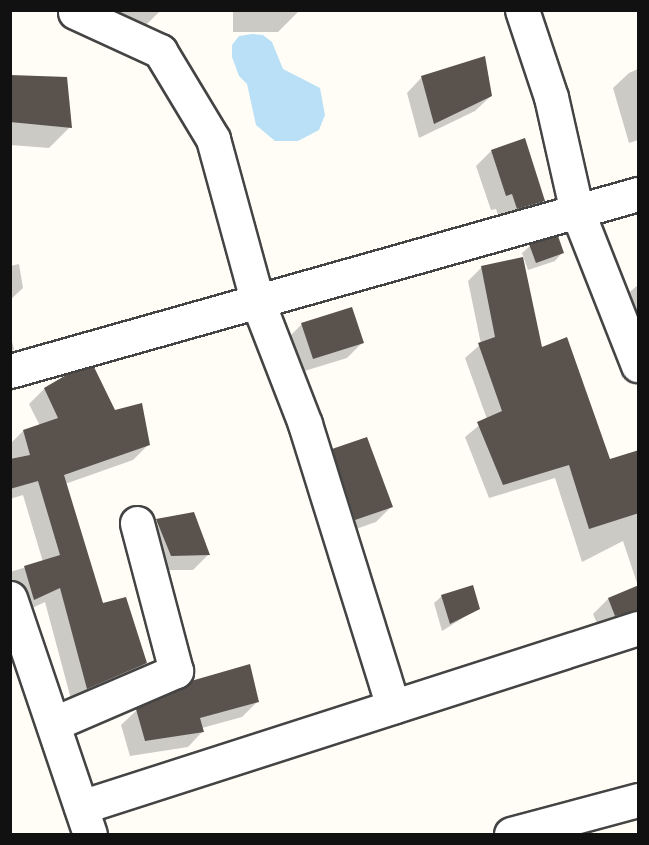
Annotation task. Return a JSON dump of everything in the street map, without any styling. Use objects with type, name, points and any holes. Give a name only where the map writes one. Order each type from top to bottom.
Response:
[{"type":"street","points":[[522,10],[551,97],[576,208],[639,365]]},
{"type":"street","points":[[75,12],[160,51],[213,139],[257,300],[305,424],[393,707]]},
{"type":"street","points":[[10,371],[576,208],[639,194]]},
{"type":"street","points":[[55,723],[177,671],[137,523]]},
{"type":"street","points":[[10,598],[55,723],[85,821],[393,707],[639,628]]},
{"type":"street","points":[[511,834],[639,800]]},
{"type":"water","points":[[263,35],[272,42],[283,69],[320,88],[325,115],[319,130],[298,141],[275,141],[256,125],[247,84],[239,76],[232,57],[232,45],[239,36]]},
{"type":"building","points":[[485,56],[492,96],[434,124],[421,76]]},
{"type":"building","points":[[10,75],[67,77],[72,128],[10,122]]},
{"type":"building","points":[[525,138],[545,201],[517,209],[512,194],[506,196],[491,150]]},
{"type":"building","points":[[558,236],[564,253],[536,263],[529,244]]},
{"type":"building","points":[[523,257],[542,347],[567,337],[610,459],[639,450],[639,513],[589,529],[569,465],[503,485],[477,422],[502,411],[478,343],[495,337],[481,266]]},
{"type":"building","points":[[352,307],[364,343],[313,359],[301,323]]},
{"type":"building","points":[[94,367],[115,410],[142,403],[150,445],[64,475],[103,603],[126,597],[147,663],[87,689],[60,588],[34,600],[24,566],[60,555],[38,481],[10,489],[10,459],[30,455],[23,430],[58,418],[44,388],[68,374]]},
{"type":"building","points":[[367,437],[393,507],[355,520],[332,449]]},
{"type":"building","points":[[194,512],[210,555],[171,556],[156,519]]},
{"type":"building","points":[[473,585],[480,609],[450,624],[441,595]]},
{"type":"building","points":[[639,585],[639,610],[615,616],[608,598]]},
{"type":"building","points":[[250,664],[259,702],[200,718],[204,732],[145,741],[136,709],[191,681]]}]
